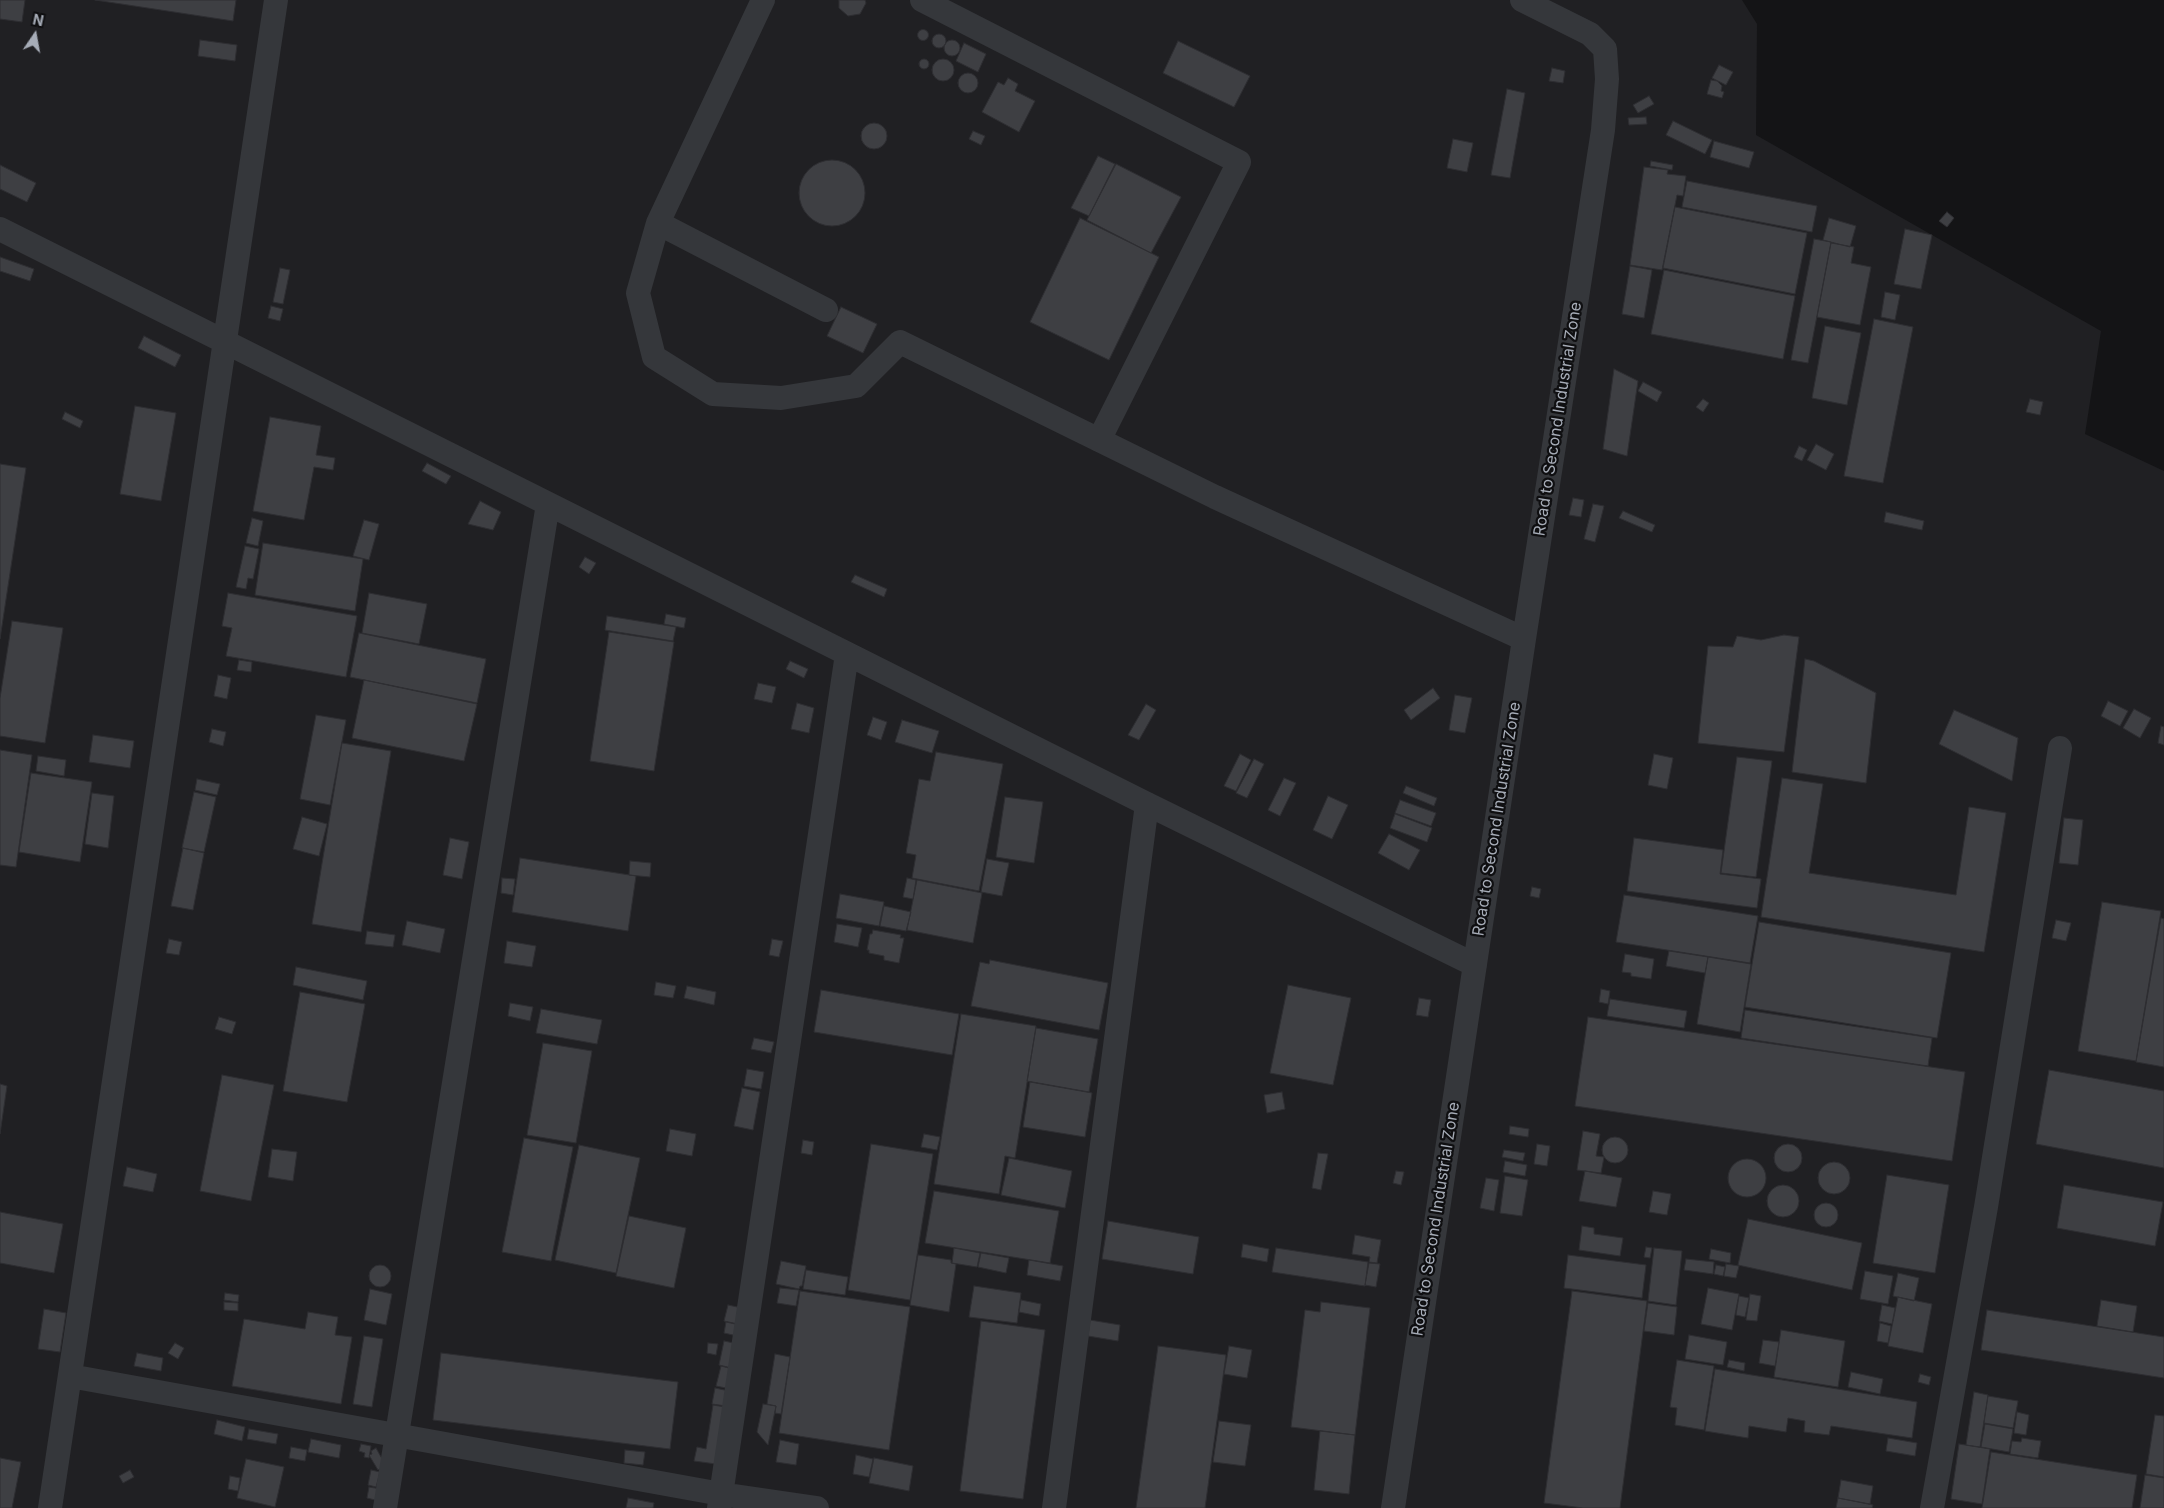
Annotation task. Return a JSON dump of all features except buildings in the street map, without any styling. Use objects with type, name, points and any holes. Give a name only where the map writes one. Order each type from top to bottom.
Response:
[{"type":"street","points":[[50,1508],[276,0]]},
{"type":"street","points":[[763,0],[658,222],[638,293],[654,357],[712,394],[781,398],[856,386],[900,342],[1224,502],[1524,639]]},
{"type":"street","points":[[922,0],[1239,162],[1099,440]]},
{"type":"street","name":"Road to Second Industrial Zone","points":[[1393,1508],[1474,965],[1603,130],[1607,79],[1605,49],[1590,34],[1522,0]]},
{"type":"street","points":[[658,222],[826,310]]},
{"type":"street","points":[[0,229],[1147,804],[1474,965]]},
{"type":"street","points":[[385,1508],[548,504]]},
{"type":"street","points":[[720,1501],[847,654]]},
{"type":"street","points":[[1932,1508],[1986,1208],[2060,748]]},
{"type":"street","points":[[1054,1508],[1147,804]]},
{"type":"street","points":[[70,1376],[397,1435],[720,1501],[817,1508]]},
{"type":"shaded area","points":[[0,0],[1742,0],[1757,24],[1756,135],[2101,331],[2085,434],[2164,471],[2164,1508],[0,1508]]}]
